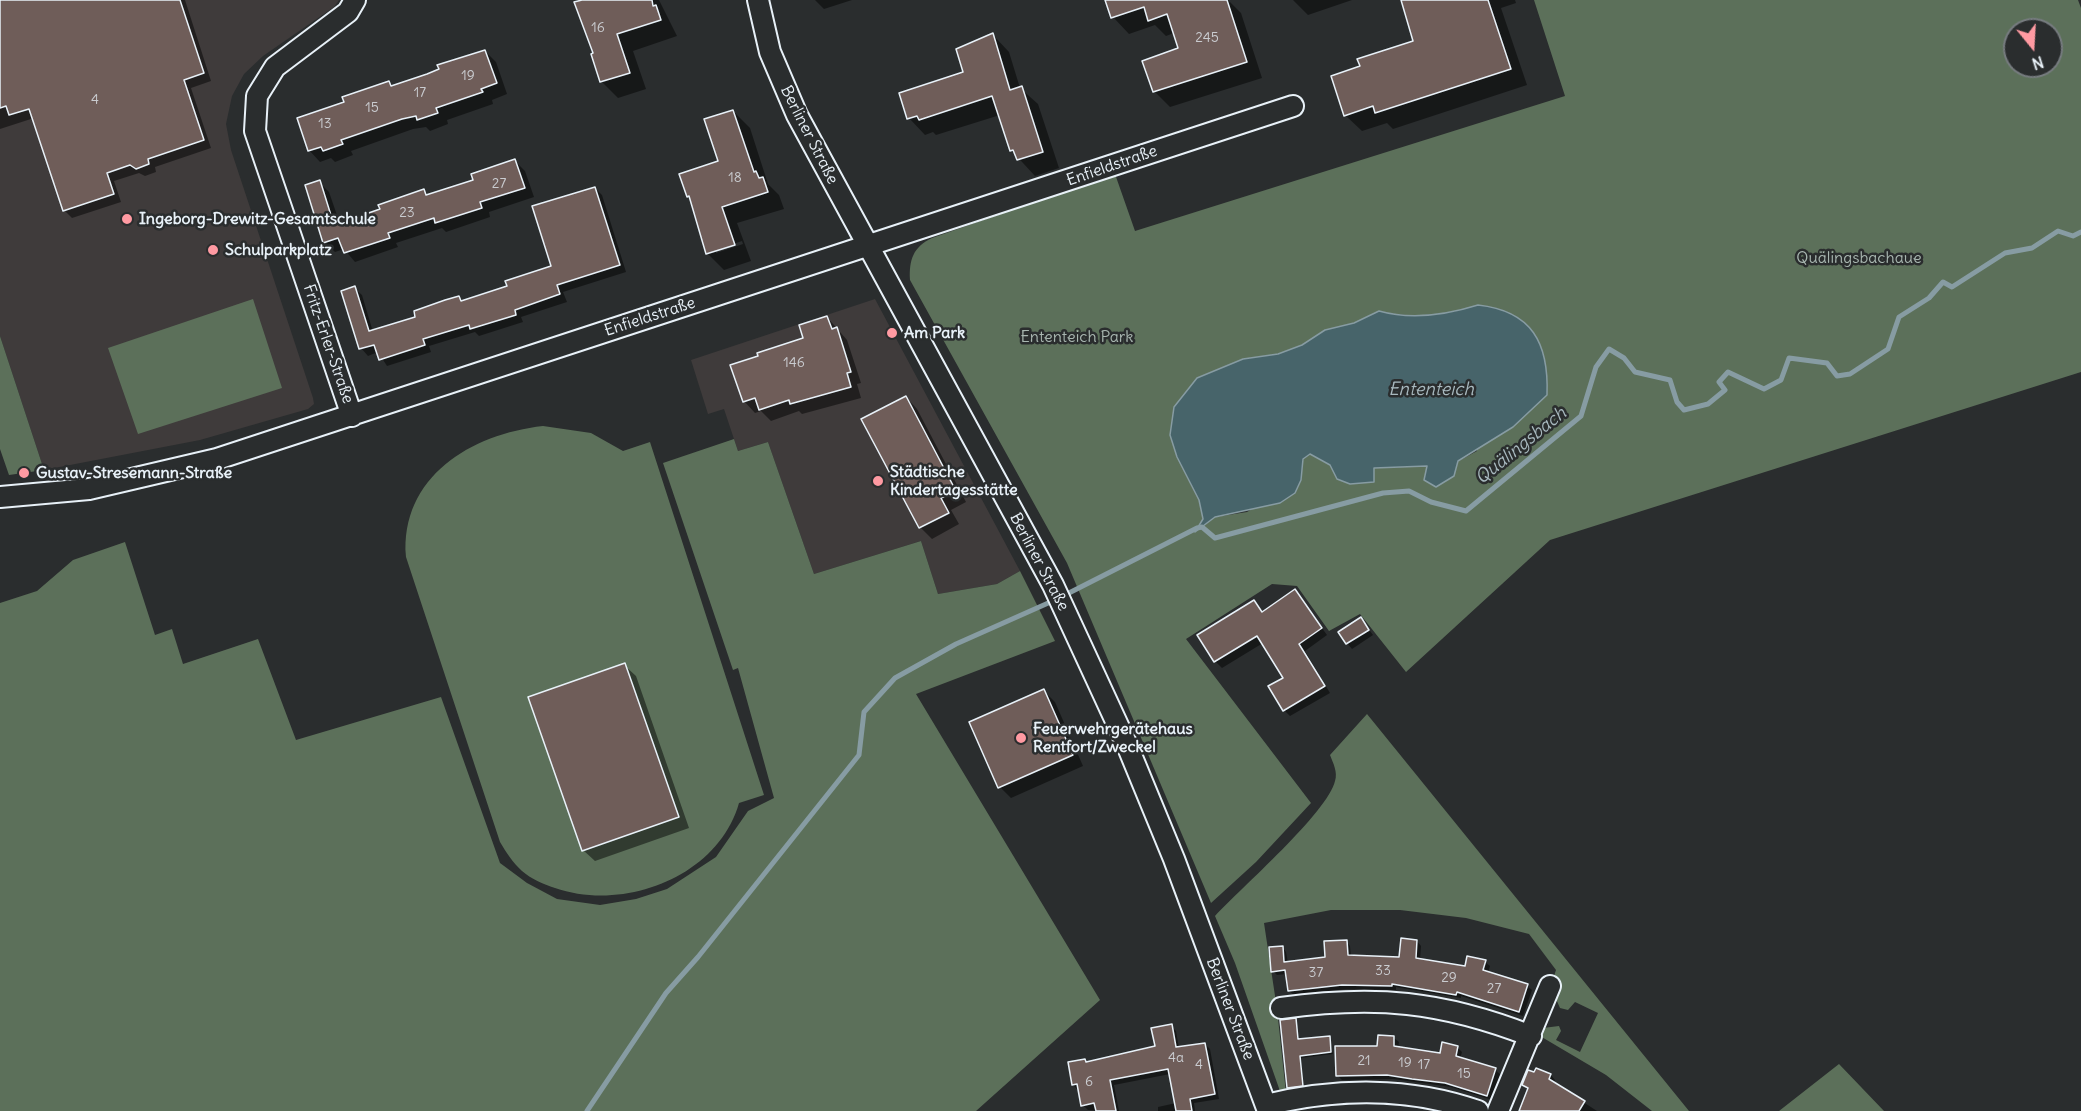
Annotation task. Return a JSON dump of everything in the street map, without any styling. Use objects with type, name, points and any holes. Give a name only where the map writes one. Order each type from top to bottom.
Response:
[{"type":"street","name":"Fritz-Erler-Straße","points":[[352,416],[255,131],[257,96],[275,67],[348,12],[355,0]]},
{"type":"street","name":"Berliner Straße","points":[[758,0],[777,70],[803,125],[1053,585],[1127,745],[1170,849],[1267,1108]]},
{"type":"street","name":"Enfieldstraße","points":[[0,497],[89,489],[217,459],[1293,105]]},
{"type":"street","points":[[1498,1111],[1550,986]]},
{"type":"street","points":[[1281,1008],[1333,1001],[1387,1001],[1489,1020],[1531,1036]]},
{"type":"street","points":[[1267,1108],[1316,1094],[1380,1093],[1429,1098],[1478,1111]]},
{"type":"shaded area","name":"Ingeborg-Drewitz-Gesamtschule","points":[[0,0],[339,0],[334,7],[263,56],[244,74],[232,96],[226,124],[231,150],[313,398],[314,404],[308,409],[200,440],[44,470],[0,336]]},
{"type":"shaded area","points":[[875,299],[1020,571],[997,584],[938,594],[921,541],[814,574],[768,442],[738,451],[724,409],[708,414],[691,360]]},
{"type":"green space","points":[[1534,0],[2078,0],[2081,8],[2081,372],[1550,540],[1406,672],[1360,614],[1329,631],[1297,586],[1272,584],[1186,639],[1311,803],[1256,862],[1211,903],[1067,563],[910,280],[913,255],[920,246],[932,238],[1115,174],[1135,231],[1565,96]],"holes":[[[1478,305],[1477,451],[1424,480],[1427,466],[1373,468],[1374,482],[1337,479],[1330,465],[1310,454],[1303,458],[1301,480],[1247,512],[1215,517],[1197,528],[1203,519],[1199,500],[1177,457],[1197,378],[1243,359],[1278,354],[1302,345],[1325,330],[1354,323],[1379,311],[1403,315],[1428,315]]]},
{"type":"green space","points":[[253,299],[282,388],[138,434],[108,348]]},
{"type":"green space","points":[[0,336],[44,470],[9,475],[0,449]]},
{"type":"green space","points":[[543,426],[591,433],[623,451],[650,442],[764,795],[739,803],[728,829],[711,851],[690,869],[665,882],[638,891],[610,895],[582,894],[555,888],[526,874],[507,853],[500,842],[406,557],[407,529],[415,504],[428,483],[445,464],[466,450],[490,439]]},
{"type":"green space","points":[[734,439],[738,451],[768,442],[814,574],[921,541],[938,594],[997,584],[1020,571],[1055,641],[916,694],[1100,1000],[976,1111],[0,1111],[0,603],[37,591],[73,560],[125,542],[155,635],[172,629],[183,664],[258,639],[296,740],[441,697],[500,863],[527,883],[557,899],[600,905],[636,899],[667,889],[716,857],[748,811],[774,798],[738,668],[733,670],[663,463]]},
{"type":"green space","points":[[1367,714],[1689,1111],[1652,1111],[1606,1075],[1540,1036],[1543,1028],[1559,1026],[1561,1031],[1556,1040],[1580,1052],[1598,1013],[1575,1002],[1568,1010],[1560,1008],[1556,999],[1559,982],[1553,979],[1556,970],[1529,934],[1466,918],[1400,910],[1331,910],[1264,923],[1277,1009],[1286,1093],[1281,1094],[1235,963],[1215,916],[1282,850],[1317,811],[1329,795],[1336,778],[1330,755]]},
{"type":"green space","points":[[1839,1064],[1884,1111],[1779,1111]]},
{"type":"water","name":"Ententeich","points":[[1478,305],[1497,308],[1512,314],[1534,333],[1545,360],[1547,395],[1513,427],[1458,461],[1454,476],[1436,487],[1424,480],[1427,466],[1374,468],[1374,482],[1350,484],[1337,479],[1330,465],[1310,454],[1303,459],[1301,480],[1295,493],[1280,503],[1215,517],[1195,532],[1203,519],[1199,500],[1177,457],[1170,435],[1174,407],[1197,378],[1243,359],[1278,354],[1302,345],[1325,330],[1354,323],[1379,311],[1416,316]]},
{"type":"building","points":[[0,0],[180,0],[204,73],[184,80],[204,140],[148,159],[149,164],[136,169],[130,165],[107,173],[114,194],[63,211],[29,109],[9,115],[6,106],[0,108]]},
{"type":"building","points":[[652,0],[653,6],[656,5],[661,20],[617,34],[630,73],[600,82],[591,54],[593,53],[574,2]]},
{"type":"building","points":[[1105,0],[1227,0],[1247,62],[1153,92],[1142,61],[1178,48],[1167,14],[1148,21],[1144,7],[1111,18]]},
{"type":"building","points":[[1401,0],[1488,0],[1511,69],[1375,113],[1373,106],[1344,116],[1331,76],[1360,66],[1357,59],[1413,41]]},
{"type":"building","points":[[993,33],[1010,90],[1022,86],[1043,152],[1017,160],[1013,150],[1010,151],[992,96],[919,120],[917,116],[907,119],[899,93],[963,72],[956,49]]},
{"type":"building","points":[[485,50],[497,83],[481,89],[483,92],[436,108],[438,113],[417,120],[416,116],[402,119],[341,140],[343,144],[323,151],[321,147],[308,151],[297,118],[344,102],[342,97],[389,81],[391,86],[439,69],[437,65]]},
{"type":"building","points":[[733,110],[754,172],[756,171],[759,178],[763,177],[768,192],[722,207],[735,245],[706,254],[689,196],[687,197],[679,174],[718,161],[704,119]]},
{"type":"building","points":[[515,159],[525,188],[480,202],[482,208],[435,223],[434,218],[388,233],[390,238],[344,253],[338,238],[323,243],[305,185],[320,180],[334,225],[380,209],[378,205],[424,189],[426,195],[473,180],[471,174]]},
{"type":"building","points":[[595,187],[620,265],[557,285],[560,294],[515,310],[516,315],[470,329],[469,325],[423,339],[425,345],[379,360],[374,345],[359,349],[341,291],[355,286],[369,331],[415,317],[414,311],[445,300],[459,296],[461,301],[507,286],[505,281],[551,266],[532,206]]},
{"type":"building","points":[[827,316],[832,329],[837,327],[851,372],[847,373],[851,387],[790,404],[789,400],[759,410],[755,398],[743,402],[730,365],[758,356],[757,353],[803,338],[799,325]]},
{"type":"building","points":[[906,396],[956,491],[941,498],[949,513],[919,528],[861,419]]},
{"type":"building","points":[[1295,589],[1322,628],[1299,644],[1325,686],[1283,711],[1268,686],[1283,678],[1257,636],[1214,662],[1197,635],[1254,600],[1262,612]]},
{"type":"building","points":[[1361,617],[1369,630],[1346,644],[1338,632]]},
{"type":"building","points":[[625,663],[679,817],[582,851],[528,697]]},
{"type":"building","name":"Feuerwehrgerätehaus Rentfort/Zweckel","points":[[1044,689],[1073,755],[998,788],[969,722]]},
{"type":"building","points":[[1401,938],[1417,940],[1416,958],[1465,966],[1467,956],[1486,960],[1483,970],[1528,984],[1519,1012],[1457,992],[1456,995],[1392,984],[1392,986],[1342,985],[1288,991],[1285,970],[1271,972],[1269,947],[1283,946],[1284,962],[1325,957],[1324,941],[1347,940],[1348,955],[1399,957]]},
{"type":"building","points":[[1296,1018],[1298,1039],[1330,1036],[1331,1052],[1300,1056],[1303,1086],[1287,1088],[1280,1020]]},
{"type":"building","points":[[1172,1024],[1176,1047],[1205,1043],[1215,1094],[1190,1099],[1192,1111],[1176,1111],[1168,1069],[1110,1080],[1116,1111],[1096,1111],[1094,1103],[1081,1106],[1077,1084],[1072,1085],[1068,1062],[1085,1059],[1086,1062],[1155,1046],[1151,1028]]},
{"type":"building","points":[[1378,1035],[1394,1036],[1394,1046],[1440,1053],[1442,1042],[1458,1046],[1456,1056],[1496,1068],[1487,1096],[1445,1083],[1387,1075],[1336,1076],[1335,1046],[1377,1046]]},
{"type":"building","points":[[1536,1068],[1551,1074],[1549,1079],[1585,1101],[1579,1111],[1519,1111],[1528,1088],[1522,1085],[1528,1070],[1534,1072]]},
{"type":"waterway","name":"Quälingsbach","points":[[1063,596],[1197,528],[1202,527],[1215,538],[1383,493],[1409,491],[1431,502],[1466,511],[1581,416],[1596,367],[1609,349],[1624,358],[1635,372],[1670,380],[1677,402],[1684,410],[1708,404],[1725,390],[1719,382],[1728,372],[1764,389],[1781,380],[1789,358],[1827,363],[1837,376],[1850,374],[1888,349],[1899,317],[1929,298],[1943,282],[1952,287],[2005,253],[2032,248],[2058,231],[2073,236],[2081,232]]},
{"type":"waterway","points":[[587,1111],[666,993],[698,957],[859,755],[864,712],[895,678],[956,644],[1055,600]]},
{"type":"place","name":"Ingeborg-Drewitz-Gesamtschule","points":[[127,219]]},
{"type":"place","name":"Schulparkplatz","points":[[213,250]]},
{"type":"place","name":"Am Park","points":[[892,333]]},
{"type":"place","name":"Gustav-Stresemann-Straße","points":[[24,473]]},
{"type":"place","name":"Städtische Kindertagesstätte","points":[[878,481]]},
{"type":"place","name":"Feuerwehrgerätehaus Rentfort/Zweckel","points":[[1021,738]]},
{"type":"park label","name":"Quälingsbachaue","points":[[1859,258]]},
{"type":"park label","name":"Ententeich Park","points":[[1077,337]]}]
